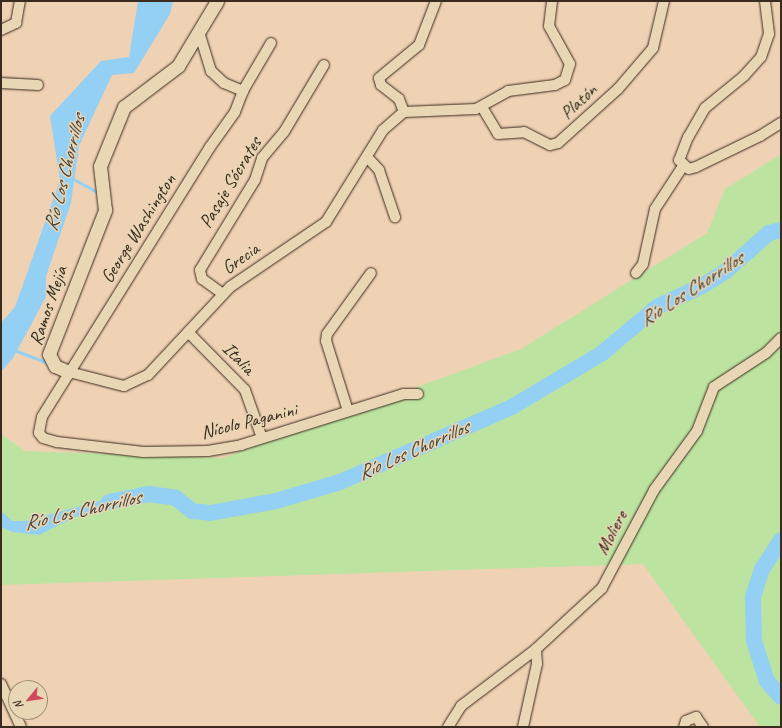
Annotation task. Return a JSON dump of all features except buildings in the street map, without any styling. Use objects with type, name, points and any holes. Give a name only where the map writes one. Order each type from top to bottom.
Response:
[{"type":"street","points":[[1,30],[16,23],[20,1]]},
{"type":"street","name":"Ramos Mejía","points":[[69,372],[55,366],[49,354],[105,210],[100,166],[124,107],[170,74],[199,32],[217,1]]},
{"type":"street","points":[[436,1],[419,45],[380,75],[378,81],[399,99],[404,112],[416,109],[469,110],[482,107],[508,91],[555,85],[568,76],[570,64],[549,26],[552,1]]},
{"type":"street","name":"Platón","points":[[482,107],[498,134],[524,132],[550,145],[558,143],[618,89],[653,48],[664,1]]},
{"type":"street","points":[[636,273],[643,264],[655,209],[683,166],[680,153],[705,108],[744,76],[760,57],[769,34],[765,1]]},
{"type":"street","points":[[199,32],[211,71],[224,83],[244,91]]},
{"type":"street","name":"George Washington","points":[[39,433],[42,417],[210,147],[236,112],[244,91],[271,43]]},
{"type":"street","name":"Pasaje Sócrates","points":[[223,294],[202,279],[200,270],[255,180],[262,158],[284,132],[324,65]]},
{"type":"street","points":[[1,83],[38,85]]},
{"type":"street","name":"Grecia","points":[[69,372],[117,386],[132,385],[148,375],[223,294],[238,280],[326,222],[388,123],[404,112]]},
{"type":"street","points":[[683,166],[696,167],[760,136],[781,123]]},
{"type":"street","points":[[367,157],[379,170],[395,217]]},
{"type":"street","points":[[348,411],[326,340],[328,334],[371,273]]},
{"type":"street","name":"Italia","points":[[188,332],[245,390],[262,438]]},
{"type":"street","name":"Moliere","points":[[448,727],[461,706],[536,649],[602,588],[654,490],[697,431],[714,387],[766,353],[781,338]]},
{"type":"street","name":"Nícolo Paganini","points":[[39,433],[50,442],[143,452],[208,451],[262,438],[404,394],[418,394]]},
{"type":"street","points":[[523,727],[537,664],[536,649]]},
{"type":"street","points":[[1,684],[21,727]]},
{"type":"street","points":[[684,727],[686,721],[696,717],[703,727]]},
{"type":"green space","points":[[781,154],[781,727],[760,727],[643,564],[1,585],[1,434],[25,451],[223,458],[521,349],[707,233],[725,189]]},
{"type":"water","points":[[138,1],[173,1],[170,14],[134,73],[112,75],[79,146],[71,203],[46,276],[46,297],[13,358],[1,372],[1,323],[15,307],[60,180],[50,116],[101,61],[129,57]]},
{"type":"water","points":[[129,493],[132,505],[75,517],[39,535],[12,532],[1,527],[1,511],[12,521],[25,521]]},
{"type":"waterway","points":[[72,178],[99,193]]},
{"type":"waterway","name":"Río Los Chorrillos","points":[[109,502],[149,494],[176,498],[192,511],[210,513],[276,501],[340,482],[512,407],[601,354],[657,307],[702,286],[726,271],[769,233],[781,230]]},
{"type":"waterway","points":[[17,351],[49,363]]},
{"type":"waterway","name":"Río Los Chorrillos","points":[[781,540],[762,569],[753,597],[754,641],[767,681],[781,697]]}]
